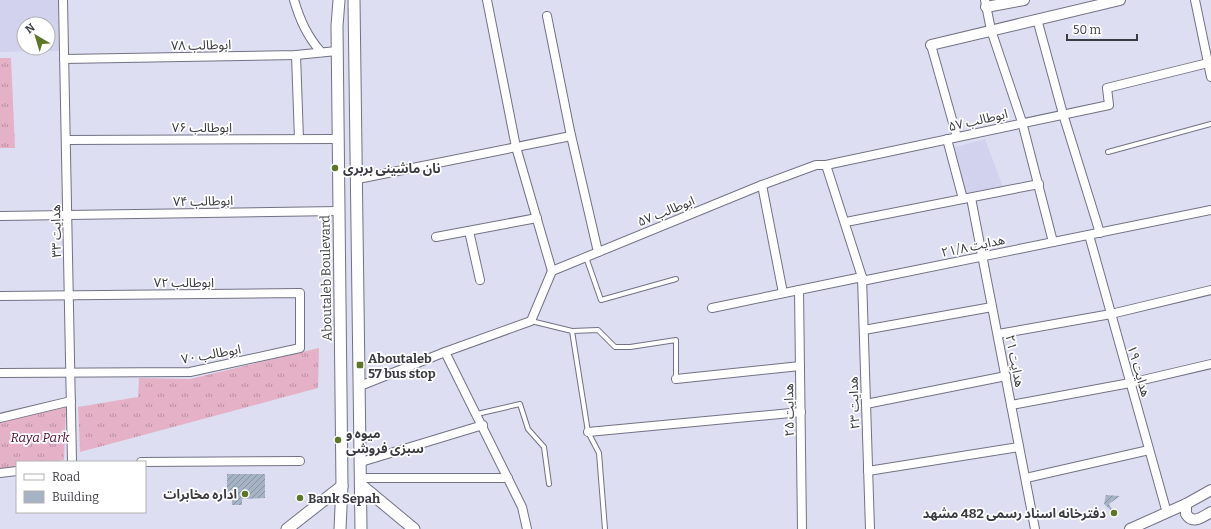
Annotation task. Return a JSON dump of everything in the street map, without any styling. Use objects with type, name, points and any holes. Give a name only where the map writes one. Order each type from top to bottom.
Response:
[{"type":"main road","points":[[333,0],[337,26]]},
{"type":"main road","points":[[337,26],[339,0]]},
{"type":"main road","points":[[354,0],[358,179],[362,529]]},
{"type":"main road","points":[[355,25],[362,0]]},
{"type":"main road","name":"Aboutaleb Boulevard","points":[[337,26],[342,486],[340,529]]},
{"type":"main road","points":[[340,310],[344,315],[344,337],[347,342],[352,344],[356,341],[359,334]]},
{"type":"main road","points":[[361,481],[414,529]]},
{"type":"main road","points":[[286,529],[342,486]]},
{"type":"street","name":"هدایت ۳۳","points":[[63,0],[72,461]]},
{"type":"street","points":[[294,0],[300,20],[311,40],[321,52]]},
{"type":"street","points":[[360,386],[445,352],[531,321],[552,271],[516,147],[487,0]]},
{"type":"street","points":[[1024,0],[986,4],[991,30],[1022,122],[1053,242]]},
{"type":"street","points":[[957,137],[931,45],[1120,0]]},
{"type":"street","points":[[1196,0],[1211,76]]},
{"type":"street","points":[[547,16],[571,136],[598,252]]},
{"type":"street","points":[[1037,19],[1063,114],[1100,233]]},
{"type":"street","points":[[1202,31],[1211,30]]},
{"type":"street","name":"ابوطالب ۷۸","points":[[64,59],[296,56],[337,51]]},
{"type":"street","points":[[296,56],[299,139]]},
{"type":"street","name":"ابوطالب ۵۷","points":[[552,271],[762,185],[816,165],[826,165],[1022,122],[1109,105],[1107,88],[1208,63]]},
{"type":"street","points":[[358,179],[571,136]]},
{"type":"street","name":"ابوطالب ۷۶","points":[[66,140],[338,139]]},
{"type":"street","name":"هدایت ۲۱","points":[[947,139],[967,198],[982,256],[1036,529]]},
{"type":"street","name":"هدایت ۲۳","points":[[826,165],[846,222],[862,279],[870,529]]},
{"type":"street","points":[[846,222],[1039,184]]},
{"type":"street","points":[[762,185],[783,293]]},
{"type":"street","name":"ابوطالب ۷۴","points":[[0,216],[339,210]]},
{"type":"street","name":"هدایت ۲۱/۸","points":[[712,308],[1211,210]]},
{"type":"street","points":[[436,237],[536,218]]},
{"type":"street","points":[[469,231],[480,280]]},
{"type":"street","name":"هدایت ۱۹","points":[[1089,235],[1167,513]]},
{"type":"street","name":"هدایت ۲۵","points":[[799,290],[802,529]]},
{"type":"street","points":[[998,334],[1111,314],[1211,290]]},
{"type":"street","name":"ابوطالب ۷۲","points":[[0,296],[300,293]]},
{"type":"street","name":"ابوطالب ۷۰","points":[[70,372],[190,372],[300,348],[300,293]]},
{"type":"street","points":[[864,330],[992,307]]},
{"type":"street","points":[[445,352],[483,425],[522,507],[527,529]]},
{"type":"street","points":[[1011,405],[1130,383],[1211,364]]},
{"type":"street","points":[[676,379],[800,366]]},
{"type":"street","points":[[0,374],[70,372]]},
{"type":"street","points":[[866,404],[1006,376]]},
{"type":"street","points":[[0,418],[71,401]]},
{"type":"street","points":[[588,432],[801,412]]},
{"type":"street","points":[[361,462],[483,425]]},
{"type":"street","points":[[868,471],[1020,447]]},
{"type":"street","points":[[1026,478],[1149,450]]},
{"type":"street","points":[[146,462],[300,460]]},
{"type":"street","points":[[0,473],[16,470]]},
{"type":"street","points":[[361,481],[508,478]]},
{"type":"street","points":[[1130,529],[1186,504],[1211,490]]},
{"type":"street","points":[[1186,504],[1186,514],[1194,520],[1197,520],[1211,512]]},
{"type":"lane","points":[[1108,152],[1211,124]]},
{"type":"lane","points":[[586,257],[601,300],[676,279]]},
{"type":"lane","points":[[531,321],[572,331],[598,330],[615,347],[630,347],[676,340],[676,379]]},
{"type":"lane","points":[[572,331],[588,432],[599,453],[605,529]]},
{"type":"lane","points":[[477,414],[520,404],[528,429],[544,447],[549,484]]},
{"type":"shaded area","points":[[0,0],[59,0],[61,51],[56,51],[56,16],[16,16],[16,52],[0,52]]},
{"type":"shaded area","points":[[985,139],[1003,187],[965,194],[952,148]]},
{"type":"green space","points":[[0,58],[11,58],[15,148],[0,148]]},
{"type":"green space","points":[[319,348],[318,388],[80,452],[78,407],[138,397],[139,378],[190,379]]},
{"type":"green space","name":"Raya Park","points":[[66,406],[64,460],[16,461],[16,467],[0,470],[0,422]]},
{"type":"building","points":[[227,474],[265,474],[265,498],[242,499],[242,505],[232,505],[232,499],[227,499]]},
{"type":"building","points":[[1106,495],[1120,496],[1109,504],[1114,513],[1104,504]]},
{"type":"place","name":"نان ماشینی بربری","points":[[335,168]]},
{"type":"place","name":"Aboutaleb 57 bus stop","points":[[360,365]]},
{"type":"place","name":"میوه و سبزی فروشی","points":[[338,440]]},
{"type":"place","name":"اداره مخابرات","points":[[245,494]]},
{"type":"place","name":"Bank Sepah","points":[[300,498]]},
{"type":"place","name":"دفترخانه اسناد رسمی 482 مشهد","points":[[1114,513]]}]
